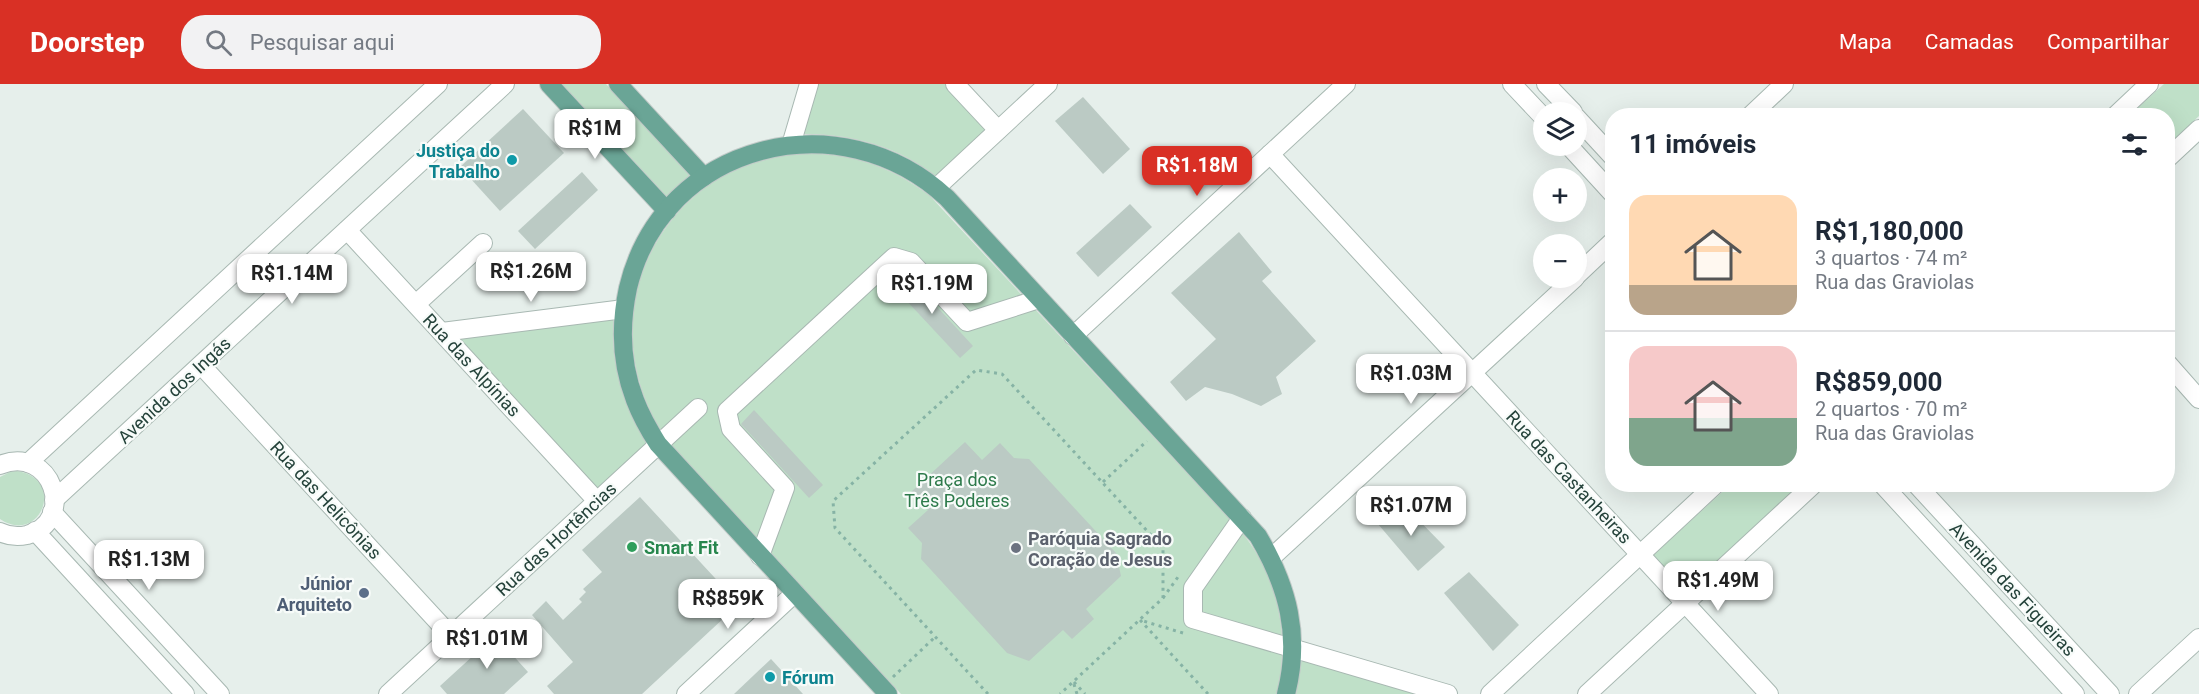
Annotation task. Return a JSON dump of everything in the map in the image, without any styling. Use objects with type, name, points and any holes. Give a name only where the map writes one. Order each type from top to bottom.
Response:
[{"type":"main road","points":[[549,84],[667,211]]},
{"type":"main road","points":[[618,84],[704,177]]},
{"type":"main road","points":[[885,690],[658,444],[641,414],[627,375],[623,351],[624,309],[631,277],[651,232],[683,194],[704,177],[747,155],[791,145],[846,146],[870,152],[901,165],[936,188],[1242,518],[1258,536],[1271,558],[1288,605],[1293,648],[1290,680],[1286,694]]},
{"type":"street","points":[[28,463],[438,84]]},
{"type":"street","name":"Avenida dos Ingás","points":[[35,531],[46,523],[53,506],[201,365],[505,84]]},
{"type":"street","points":[[791,145],[809,84]]},
{"type":"street","points":[[955,84],[998,130]]},
{"type":"street","points":[[936,188],[1048,84]]},
{"type":"street","points":[[1073,336],[1346,84]]},
{"type":"street","points":[[1512,84],[1533,106]]},
{"type":"street","points":[[1546,84],[1563,102]]},
{"type":"street","points":[[1758,108],[1784,84]]},
{"type":"street","points":[[2124,108],[2150,84]]},
{"type":"street","points":[[1587,129],[1605,148]]},
{"type":"street","points":[[2175,151],[2199,129]]},
{"type":"street","name":"Rua das Castanheiras","points":[[1270,154],[1769,694]]},
{"type":"street","points":[[1578,156],[1605,185]]},
{"type":"street","name":"Rua das Alpínias","points":[[347,230],[597,501]]},
{"type":"street","points":[[416,304],[483,243]]},
{"type":"street","points":[[1587,266],[1605,249]]},
{"type":"street","points":[[760,556],[785,488],[731,429],[727,411],[894,257],[911,262],[967,322],[1039,299]]},
{"type":"street","points":[[1271,558],[1564,288]]},
{"type":"street","points":[[442,332],[624,309]]},
{"type":"street","name":"Rua das Helicônias","points":[[201,365],[451,636]]},
{"type":"street","points":[[2175,372],[2199,399]]},
{"type":"street","name":"Rua das Hortências","points":[[388,694],[698,408]]},
{"type":"street","points":[[2,461],[17,461],[36,466],[49,479],[53,487],[53,506],[220,694]]},
{"type":"street","points":[[1490,694],[1708,492]]},
{"type":"street","points":[[1587,694],[1805,492]]},
{"type":"street","name":"Avenida das Figueiras","points":[[1889,492],[2075,694]]},
{"type":"street","name":"Avenida das Figueiras","points":[[1923,492],[2110,694]]},
{"type":"street","points":[[1242,518],[1193,588],[1193,619],[1448,694]]},
{"type":"street","points":[[0,550],[8,534],[22,536],[35,531],[186,694]]},
{"type":"street","points":[[686,694],[795,593]]},
{"type":"street","points":[[2138,694],[2199,638]]},
{"type":"path","points":[[988,694],[835,528],[833,501],[976,370],[1002,374],[1163,548],[1163,598],[1059,694]]},
{"type":"path","points":[[1102,482],[1160,429]]},
{"type":"path","points":[[1140,620],[1183,633]]},
{"type":"path","points":[[1140,620],[1208,694]]},
{"type":"path","points":[[885,690],[935,637]]},
{"type":"path","points":[[1073,681],[1077,694]]},
{"type":"path","points":[[1073,681],[1085,694]]},
{"type":"green space","points":[[562,84],[606,84],[690,176],[667,197]]},
{"type":"green space","points":[[815,84],[947,84],[999,140],[949,188],[917,163],[880,146],[841,137],[800,134]]},
{"type":"green space","points":[[2164,84],[2199,84],[2199,116],[2175,138],[2175,108],[2138,108]]},
{"type":"green space","name":"Praça dos Três Poderes","points":[[795,153],[833,155],[866,162],[898,175],[930,196],[1239,529],[1264,566],[1278,607],[1282,650],[1277,694],[901,694],[675,450],[654,418],[640,384],[633,348],[634,312],[641,277],[656,244],[677,213],[706,187],[748,165]]},
{"type":"green space","points":[[614,316],[614,351],[621,385],[633,417],[650,448],[607,503],[453,337]]},
{"type":"green space","points":[[17,471],[32,476],[41,486],[44,497],[42,508],[36,518],[27,524],[14,525],[0,519],[0,477]]},
{"type":"green space","points":[[1722,492],[1792,492],[1683,593],[1651,557]]},
{"type":"green space","points":[[1302,657],[1427,694],[1296,694]]},
{"type":"building","points":[[1083,97],[1130,149],[1103,174],[1055,121]]},
{"type":"building","name":"Justiça do Trabalho","points":[[523,109],[564,153],[500,211],[460,167]]},
{"type":"building","points":[[582,172],[598,190],[535,249],[518,231]]},
{"type":"building","points":[[1130,204],[1152,227],[1098,277],[1076,253]]},
{"type":"building","points":[[1239,232],[1272,272],[1262,281],[1316,341],[1276,377],[1282,394],[1261,406],[1232,394],[1205,387],[1186,401],[1170,382],[1216,339],[1171,293]]},
{"type":"building","points":[[905,272],[973,346],[960,358],[891,284]]},
{"type":"building","points":[[754,410],[823,485],[809,498],[741,424]]},
{"type":"building","name":"Paróquia Sagrado Coração de Jesus","points":[[965,442],[982,460],[1000,443],[1014,458],[1029,459],[1116,553],[1121,576],[1086,609],[1094,619],[1072,639],[1063,630],[1029,661],[1007,653],[921,559],[922,543],[908,528],[928,510],[911,492]]},
{"type":"building","points":[[640,497],[739,604],[642,694],[554,694],[547,686],[573,662],[532,615],[546,601],[563,620],[582,602],[579,599],[586,592],[583,589],[602,572],[582,550]]},
{"type":"building","points":[[1402,503],[1445,547],[1418,571],[1378,524]]},
{"type":"building","points":[[1469,572],[1519,625],[1493,651],[1444,593]]},
{"type":"building","points":[[493,629],[512,649],[509,651],[528,672],[504,694],[447,694],[440,686],[487,643],[483,638]]},
{"type":"building","name":"Fórum","points":[[771,659],[803,694],[734,694]]},
{"type":"place","name":"Justiça do Trabalho","points":[[512,160]]},
{"type":"place","name":"Smart Fit","points":[[632,547]]},
{"type":"place","name":"Paróquia Sagrado Coração de Jesus","points":[[1016,548]]},
{"type":"place","name":"Júnior Arquiteto","points":[[364,593]]},
{"type":"place","name":"Fórum","points":[[770,677]]}]
